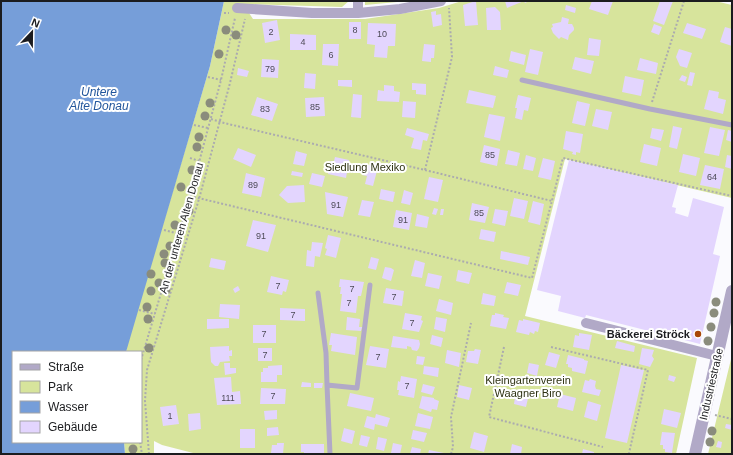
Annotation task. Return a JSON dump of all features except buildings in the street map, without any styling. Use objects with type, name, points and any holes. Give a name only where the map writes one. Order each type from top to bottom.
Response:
[{"type":"street","points":[[358,1],[358,13]]},
{"type":"street","points":[[237,8],[312,13],[358,13],[400,9],[441,1]]},
{"type":"street","name":"Industriestraße","points":[[695,454],[732,291]]},
{"type":"street","points":[[586,323],[717,356]]},
{"type":"lane","points":[[522,80],[650,109],[732,125]]},
{"type":"lane","points":[[327,385],[357,388],[370,285]]},
{"type":"lane","points":[[318,293],[326,353],[330,454]]},
{"type":"path","points":[[425,170],[452,57],[449,1]]},
{"type":"path","points":[[650,109],[684,1]]},
{"type":"path","name":"An der unteren Alten Donau","points":[[142,357],[190,196],[221,80],[237,8]]},
{"type":"path","name":"An der unteren Alten Donau","points":[[149,454],[145,401],[147,370],[199,199],[248,9]]},
{"type":"path","points":[[208,77],[221,80]]},
{"type":"path","points":[[210,118],[219,122],[552,201]]},
{"type":"path","points":[[194,125],[208,128]]},
{"type":"path","points":[[190,158],[199,161]]},
{"type":"path","points":[[190,196],[532,278],[563,158],[732,196]]},
{"type":"path","points":[[164,230],[179,234]]},
{"type":"path","points":[[139,310],[155,314]]},
{"type":"path","points":[[451,454],[453,447],[451,417],[471,323]]},
{"type":"path","points":[[504,347],[489,418],[603,447]]},
{"type":"path","points":[[550,347],[648,370],[629,453]]},
{"type":"path","points":[[704,413],[732,419]]},
{"type":"path","points":[[140,443],[142,454]]},
{"type":"green space","name":"Siedlung Mexiko","points":[[224,1],[349,1],[342,7],[243,4],[253,19],[365,19],[439,8],[462,1],[715,1],[732,5],[732,198],[565,159],[525,316],[697,358],[676,454],[197,454],[162,445],[154,441],[154,454],[125,454],[124,443],[142,443],[142,351],[126,351],[127,345],[210,66]]},
{"type":"green space","points":[[365,1],[408,1],[365,5]]},
{"type":"green space","points":[[732,355],[732,454],[708,454]]},
{"type":"water","name":"Untere Alte Donau","points":[[1,1],[224,1],[210,66],[126,351],[12,351],[12,443],[124,443],[125,454],[1,454]]},
{"type":"place","name":"Bäckerei Ströck","points":[[698,334]]},
{"type":"park label","name":"Kleingartenverein Waagner Biro","points":[[528,386]]}]
